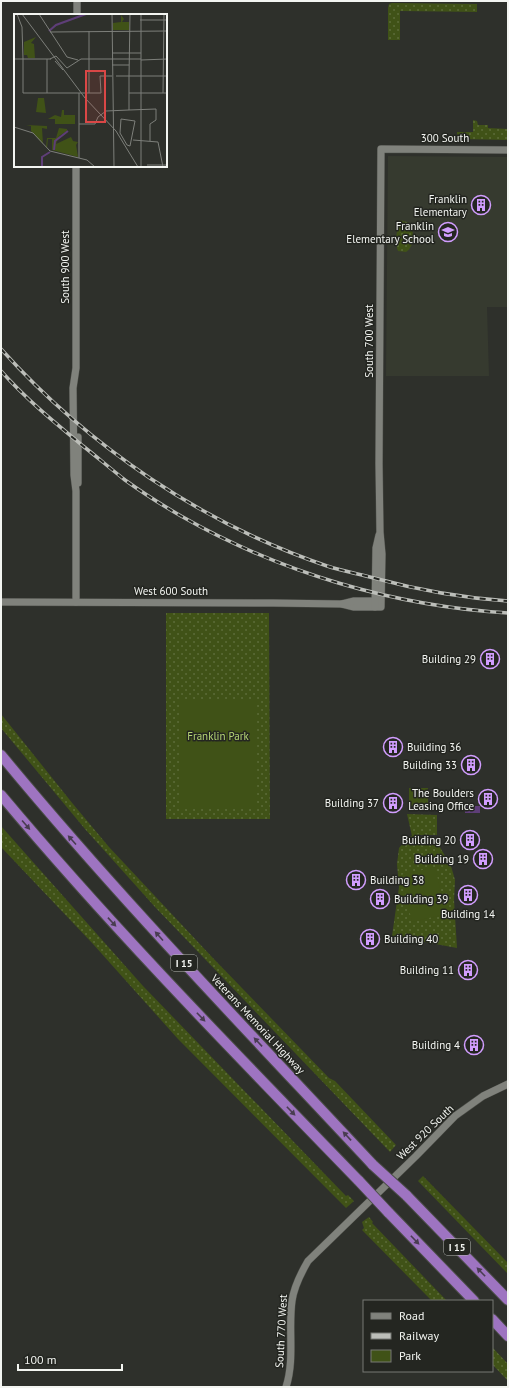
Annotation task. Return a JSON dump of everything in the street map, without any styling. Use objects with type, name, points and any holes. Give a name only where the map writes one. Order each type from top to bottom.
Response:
[{"type":"highway","name":"Veterans Memorial Highway","points":[[1,755],[63,829],[172,950],[373,1165],[406,1195],[508,1300]]},
{"type":"highway","name":"I 15","points":[[1,795],[89,897],[191,1007],[473,1300]]},
{"type":"highway","points":[[493,1320],[508,1336]]},
{"type":"street","points":[[77,1],[77,14]]},
{"type":"street","name":"300 South","points":[[381,149],[508,150]]},
{"type":"street","name":"South 700 West","points":[[378,604],[382,549],[380,532],[381,149]]},
{"type":"street","name":"South 900 West","points":[[76,167],[76,368],[78,383],[79,469],[76,491],[76,602]]},
{"type":"street","name":"West 600 South","points":[[1,602],[342,604],[354,607],[378,604]]},
{"type":"street","name":"West 920 South","points":[[364,1206],[455,1116],[483,1096],[508,1084]]},
{"type":"street","name":"South 770 West","points":[[286,1387],[291,1362],[292,1300],[299,1278],[308,1261],[317,1251],[364,1206]]},
{"type":"shaded area","name":"Franklin Elementary School","points":[[388,156],[508,157],[508,307],[487,307],[489,376],[386,376]]},
{"type":"shaded area","points":[[465,806],[480,806],[480,813],[465,813]]},
{"type":"green space","points":[[389,4],[477,4],[477,12],[400,11],[400,40],[388,40],[388,8]]},
{"type":"green space","points":[[473,120],[477,121],[478,125],[488,125],[488,128],[508,129],[508,140],[457,139],[457,132],[473,132]]},
{"type":"green space","points":[[400,220],[410,223],[412,230],[412,243],[406,252],[398,251],[397,248],[396,237]]},
{"type":"green space","name":"Franklin Park","points":[[166,613],[269,613],[270,819],[166,819]]},
{"type":"green space","points":[[180,701],[257,701],[257,809],[179,809]]},
{"type":"green space","points":[[1,714],[109,847],[211,956],[396,1145],[390,1152],[155,907],[85,829],[1,728]]},
{"type":"green space","points":[[409,788],[428,788],[428,806],[409,806]]},
{"type":"green space","points":[[407,814],[437,815],[437,835],[420,835],[416,837],[430,837],[438,844],[451,866],[455,880],[454,900],[457,948],[392,936],[399,887],[397,864],[399,848],[409,837],[412,836]]},
{"type":"green space","points":[[1,826],[143,986],[346,1196],[348,1195],[354,1201],[346,1208],[178,1039],[93,944],[1,847]]},
{"type":"green space","points":[[435,867],[446,914],[412,922],[401,875]]},
{"type":"green space","points":[[423,1176],[508,1263],[508,1274],[418,1181]]},
{"type":"green space","points":[[369,1217],[373,1222],[372,1223],[446,1300],[431,1300],[362,1230],[364,1228],[362,1222]]},
{"type":"green space","points":[[493,1348],[508,1364],[508,1381],[493,1365]]},
{"type":"railway","points":[[1,349],[35,385],[110,450],[150,478],[193,505],[236,528],[281,549],[327,566],[424,590],[457,596],[508,601]]},
{"type":"railway","points":[[1,371],[40,410],[125,480],[174,512],[219,536],[298,570],[339,583],[423,603],[508,613]]},
{"type":"place","name":"Franklin Elementary","points":[[481,205]]},
{"type":"place","name":"Franklin Elementary School","points":[[448,232]]},
{"type":"place","name":"Building 29","points":[[490,659]]},
{"type":"place","name":"Building 36","points":[[393,747]]},
{"type":"place","name":"Building 33","points":[[471,765]]},
{"type":"place","name":"The Boulders Leasing Office","points":[[488,799]]},
{"type":"place","name":"Building 37","points":[[393,803]]},
{"type":"place","name":"Building 20","points":[[470,840]]},
{"type":"place","name":"Building 19","points":[[483,859]]},
{"type":"place","name":"Building 38","points":[[356,880]]},
{"type":"place","name":"Building 14","points":[[468,895]]},
{"type":"place","name":"Building 39","points":[[380,899]]},
{"type":"place","name":"Building 40","points":[[370,939]]},
{"type":"place","name":"Building 11","points":[[468,970]]},
{"type":"place","name":"Building 4","points":[[474,1045]]}]
